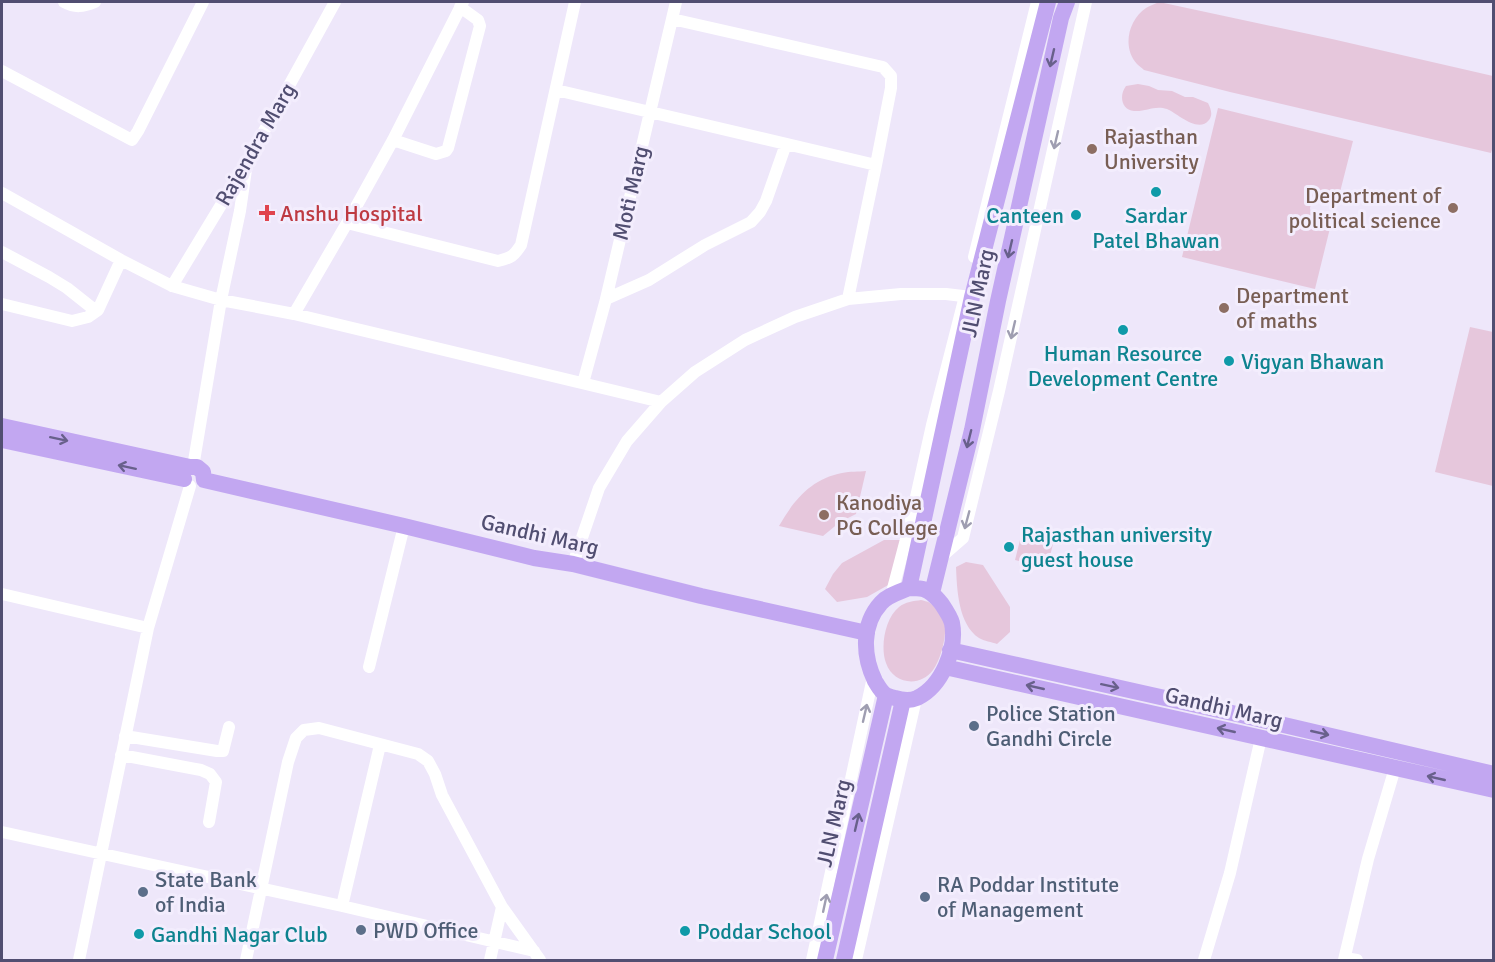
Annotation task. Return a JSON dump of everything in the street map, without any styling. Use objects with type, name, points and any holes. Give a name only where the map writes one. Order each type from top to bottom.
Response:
[{"type":"main road","name":"JLN Marg","points":[[909,588],[968,297],[1048,2]]},
{"type":"main road","name":"JLN Marg","points":[[932,593],[972,430],[998,301],[1067,2]]},
{"type":"main road","name":"Gandhi Marg","points":[[2,426],[192,476],[534,558],[573,564],[701,596],[867,633]]},
{"type":"main road","points":[[2,440],[192,476]]},
{"type":"main road","points":[[909,588],[922,588],[939,600],[951,623],[952,640],[943,673],[934,685],[910,699],[885,695],[868,666],[865,650],[867,633],[881,603],[909,588]]},
{"type":"main road","name":"Gandhi Marg","points":[[950,650],[1494,774]]},
{"type":"main road","name":"Gandhi Marg","points":[[945,667],[1494,790]]},
{"type":"main road","name":"JLN Marg","points":[[825,960],[885,695]]},
{"type":"main road","name":"JLN Marg","points":[[844,960],[910,699]]},
{"type":"street","points":[[64,2],[71,6],[84,7],[95,2]]},
{"type":"street","points":[[2,71],[132,140],[203,2]]},
{"type":"street","name":"Rajendra Marg","points":[[172,285],[247,162],[335,2]]},
{"type":"street","points":[[347,223],[498,261],[514,255],[521,245],[575,2]]},
{"type":"street","name":"Moti Marg","points":[[583,383],[606,299],[676,2]]},
{"type":"street","points":[[891,596],[932,425],[968,297],[1037,2]]},
{"type":"street","points":[[940,558],[963,538],[966,527],[999,391],[1086,2]]},
{"type":"street","points":[[294,314],[393,140],[462,4],[478,20],[480,26],[448,148],[436,154],[393,140]]},
{"type":"street","points":[[672,19],[883,67],[891,76],[891,88],[848,299]]},
{"type":"street","points":[[556,90],[876,165]]},
{"type":"street","points":[[606,299],[649,280],[705,245],[751,222],[766,201],[786,144]]},
{"type":"street","points":[[79,960],[148,628],[192,476],[221,300],[240,211],[247,162]]},
{"type":"street","points":[[2,193],[121,260],[172,285],[221,300],[294,314],[661,402]]},
{"type":"street","points":[[2,252],[50,277],[96,311]]},
{"type":"street","points":[[2,304],[72,321],[88,317],[96,311],[121,260]]},
{"type":"street","points":[[573,564],[599,488],[627,441],[661,402],[695,372],[745,340],[795,317],[848,299],[902,294],[946,294],[968,297]]},
{"type":"street","points":[[369,667],[404,525]]},
{"type":"street","points":[[2,594],[148,628]]},
{"type":"street","points":[[812,960],[873,677]]},
{"type":"street","points":[[856,960],[910,699]]},
{"type":"street","points":[[125,736],[223,751],[229,727]]},
{"type":"street","points":[[246,960],[288,762],[296,738],[304,730],[319,728],[418,753],[428,761],[442,795],[502,907],[537,956]]},
{"type":"street","points":[[1204,960],[1230,873],[1261,738]]},
{"type":"street","points":[[342,906],[380,745]]},
{"type":"street","points":[[121,755],[201,770],[210,774],[216,782],[209,822]]},
{"type":"street","points":[[1349,960],[1368,859],[1395,768]]},
{"type":"street","points":[[2,832],[342,906],[494,942],[537,956]]},
{"type":"street","points":[[490,960],[502,907]]},
{"type":"shaded area","points":[[1159,2],[1493,76],[1494,143],[1491,153],[1144,70],[1132,57],[1129,34],[1140,13]]},
{"type":"shaded area","points":[[1138,84],[1158,90],[1172,91],[1208,103],[1210,118],[1204,124],[1199,125],[1167,109],[1130,110],[1122,102],[1122,94],[1126,86]]},
{"type":"shaded area","points":[[1218,108],[1353,141],[1339,196],[1321,192],[1313,196],[1310,208],[1312,220],[1331,224],[1315,289],[1182,257]]},
{"type":"shaded area","points":[[1470,327],[1493,332],[1493,486],[1435,472]]},
{"type":"shaded area","points":[[866,471],[856,514],[840,522],[823,536],[779,526],[797,499],[821,480],[845,472]]},
{"type":"shaded area","points":[[1023,528],[1055,536],[1047,568],[1015,560]]},
{"type":"shaded area","points":[[884,540],[901,540],[890,584],[867,597],[837,602],[825,589],[833,574],[842,563]]},
{"type":"shaded area","points":[[966,562],[983,565],[1010,607],[1010,632],[997,644],[979,638],[972,632],[963,615],[958,595],[956,567]]},
{"type":"shaded area","points":[[921,600],[932,604],[942,616],[945,626],[943,646],[939,660],[928,676],[907,681],[889,670],[884,656],[885,633],[890,618],[899,607]]},
{"type":"place","name":"Rajasthan University","points":[[1092,149]]},
{"type":"place","name":"Sardar Patel Bhawan","points":[[1156,192]]},
{"type":"place","name":"Department of political science","points":[[1453,208]]},
{"type":"place","name":"Anshu Hospital","points":[[267,213]]},
{"type":"place","name":"Canteen","points":[[1076,215]]},
{"type":"place","name":"Department of maths","points":[[1224,308]]},
{"type":"place","name":"Human Resource Development Centre","points":[[1123,330]]},
{"type":"place","name":"Vigyan Bhawan","points":[[1229,361]]},
{"type":"place","name":"Kanodiya PG College","points":[[824,515]]},
{"type":"place","name":"Rajasthan university guest house","points":[[1009,547]]},
{"type":"place","name":"Police Station Gandhi Circle","points":[[974,726]]},
{"type":"place","name":"State Bank of India","points":[[143,892]]},
{"type":"place","name":"RA Poddar Institute of Management","points":[[925,897]]},
{"type":"place","name":"PWD Office","points":[[361,930]]},
{"type":"place","name":"Poddar School","points":[[685,931]]},
{"type":"place","name":"Gandhi Nagar Club","points":[[139,934]]}]
